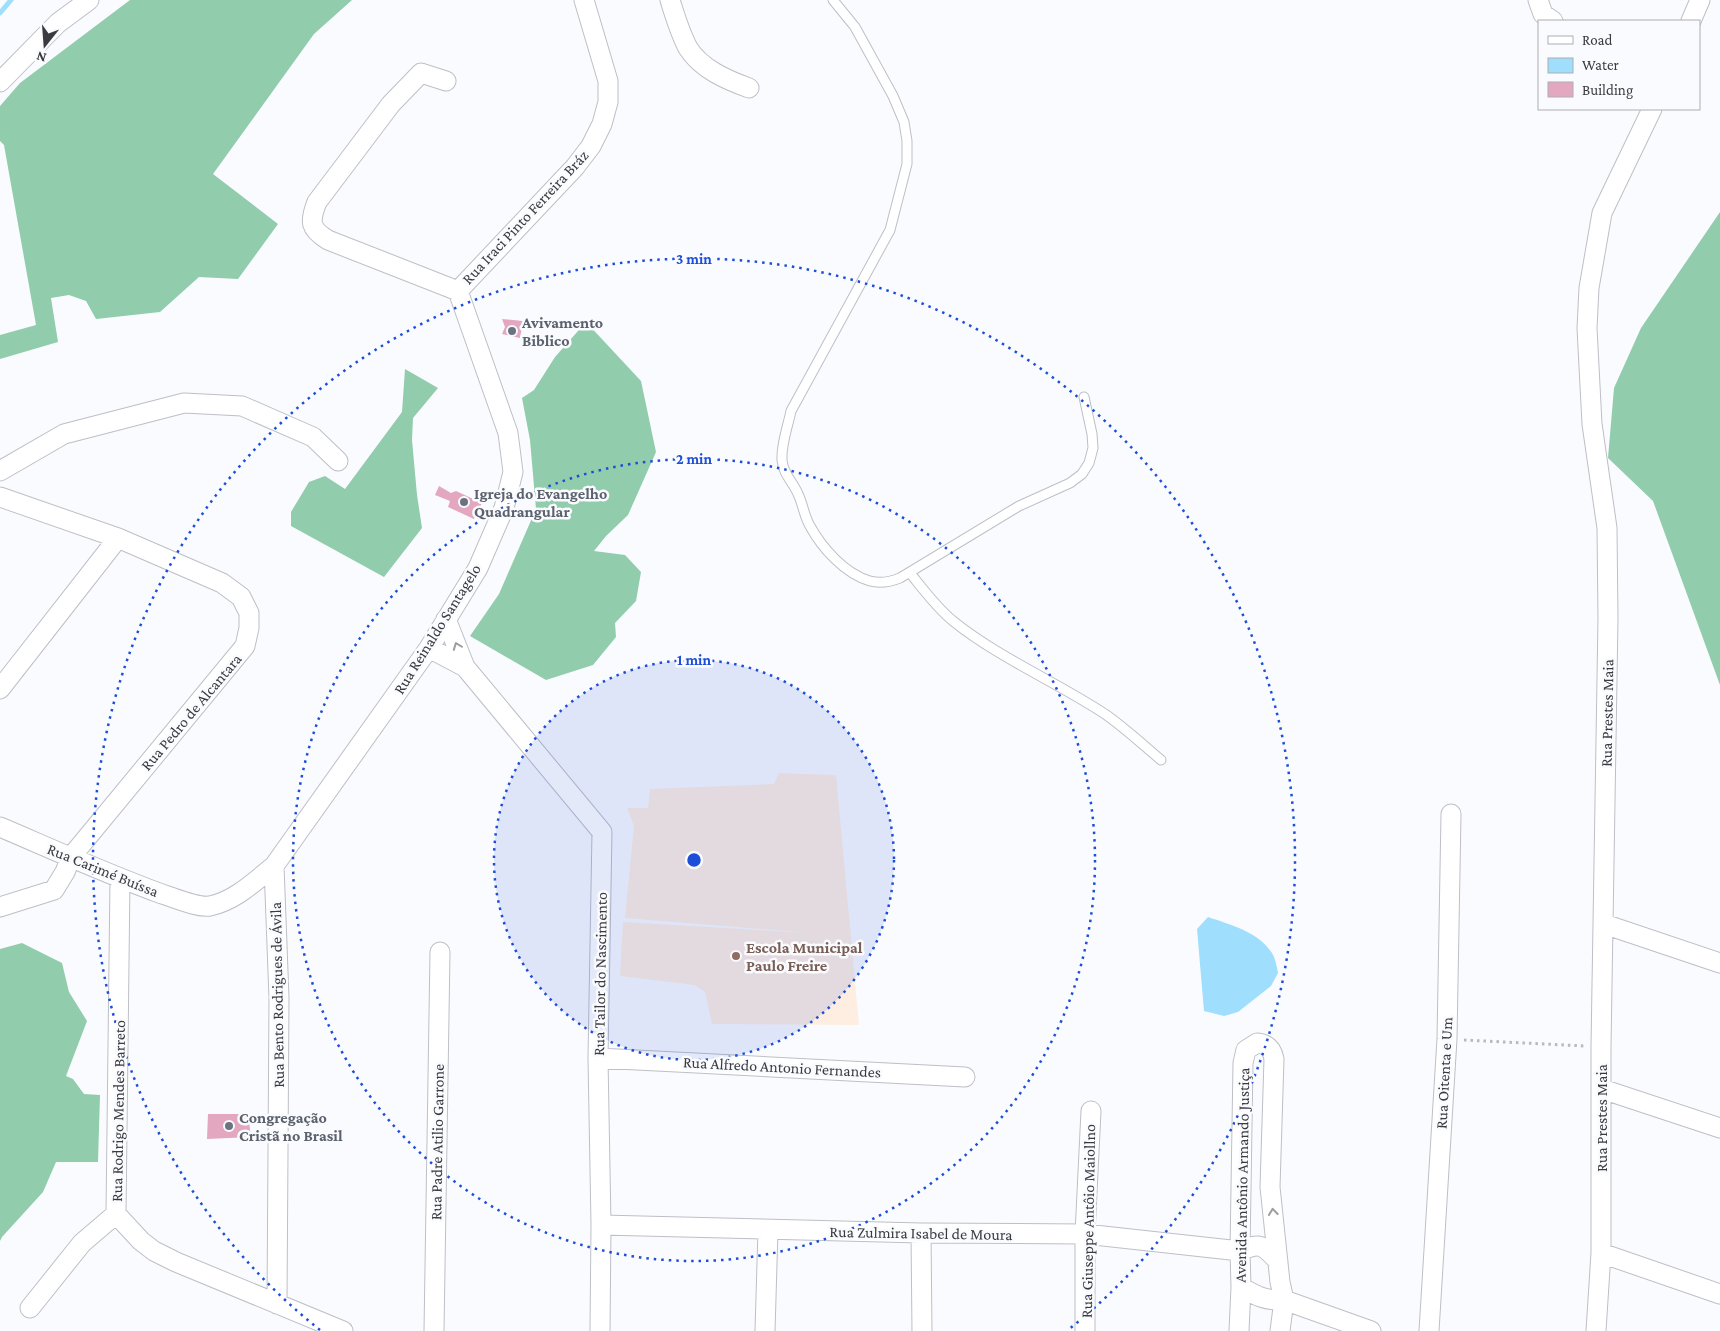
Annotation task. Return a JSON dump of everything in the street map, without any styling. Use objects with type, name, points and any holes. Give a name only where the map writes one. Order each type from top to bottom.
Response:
[{"type":"street","name":"Rua Iraci Pinto Ferreira Bráz","points":[[458,290],[574,167],[592,146],[602,124],[608,102],[608,81],[584,0]]},
{"type":"street","points":[[670,0],[689,48],[702,63],[730,82],[749,88]]},
{"type":"street","points":[[1538,0],[1543,14],[1551,20]]},
{"type":"street","points":[[1691,20],[1700,0]]},
{"type":"street","points":[[0,82],[79,3]]},
{"type":"street","points":[[446,81],[420,73],[391,104],[322,195],[317,202],[312,219],[313,226],[319,234],[328,240],[458,290]]},
{"type":"street","name":"Rua Prestes Maia","points":[[1596,1331],[1601,1253],[1601,1047],[1608,618],[1607,528],[1592,424],[1587,328],[1589,288],[1602,213],[1652,110]]},
{"type":"street","name":"Rua Reinaldo Santagelo","points":[[208,906],[222,903],[237,894],[274,866],[429,648],[478,568],[504,508],[513,472],[508,433],[458,290]]},
{"type":"street","points":[[0,471],[64,434],[184,403],[242,406],[313,437],[338,461]]},
{"type":"street","name":"Rua Pedro de Alcantara","points":[[0,497],[118,538],[222,583],[241,597],[249,613],[246,646],[71,857],[65,872],[54,890],[0,907]]},
{"type":"street","points":[[0,689],[118,538]]},
{"type":"street","name":"Rua Tailor do Nascimento","points":[[446,620],[465,667],[602,832],[598,1058],[601,1225],[600,1331]]},
{"type":"street","name":"Rua Tailor do Nascimento","points":[[429,648],[465,667]]},
{"type":"street","name":"Rua Oitenta e Um","points":[[1429,1331],[1447,1039],[1451,814]]},
{"type":"street","name":"Rua Carimé Buíssa","points":[[0,827],[120,879],[184,901],[208,906]]},
{"type":"street","name":"Rua Bento Rodrigues de Ávila","points":[[274,866],[279,998],[277,1304]]},
{"type":"street","name":"Rua Rodrigo Mendes Barreto","points":[[30,1308],[82,1243],[116,1214],[120,879]]},
{"type":"street","points":[[1604,924],[1720,963]]},
{"type":"street","name":"Rua Padre Atilio Garrone","points":[[434,1331],[440,952]]},
{"type":"street","name":"Avenida Antônio Armando Justiça","points":[[1239,1331],[1243,1062],[1244,1055],[1249,1047],[1257,1043],[1263,1044],[1272,1052],[1274,1059],[1270,1187],[1278,1261]]},
{"type":"street","name":"Rua Alfredo Antonio Fernandes","points":[[598,1058],[966,1077]]},
{"type":"street","points":[[1602,1089],[1720,1128]]},
{"type":"street","name":"Rua Giuseppe Antôio Maiollno","points":[[1085,1331],[1085,1234],[1091,1111]]},
{"type":"street","points":[[116,1214],[154,1252],[342,1331]]},
{"type":"street","name":"Rua Zulmira Isabel de Moura","points":[[601,1225],[921,1233],[1085,1234],[1240,1251],[1255,1245],[1264,1247],[1278,1261]]},
{"type":"street","points":[[766,1331],[768,1230]]},
{"type":"street","points":[[921,1233],[922,1331]]},
{"type":"street","points":[[1601,1253],[1720,1294]]},
{"type":"street","points":[[1278,1261],[1284,1300],[1280,1331]]},
{"type":"street","points":[[1241,1287],[1271,1301],[1284,1300],[1371,1331]]},
{"type":"lane","points":[[833,0],[855,27],[893,96],[904,122],[907,141],[907,164],[890,230],[791,411],[782,460],[787,478],[798,493],[809,525],[828,551],[847,570],[870,581],[889,582],[910,573],[1019,506],[1070,483],[1082,474],[1089,463],[1093,448],[1084,397]]},
{"type":"lane","points":[[910,573],[928,596],[952,620],[996,651],[1105,715],[1161,760]]},
{"type":"path","points":[[1447,1039],[1601,1047]]},
{"type":"shaded area","points":[[779,773],[836,775],[859,1025],[712,1024],[705,992],[695,985],[620,976],[623,922],[810,933],[625,918],[634,826],[627,808],[648,808],[650,789],[774,784]]},
{"type":"green space","points":[[130,0],[352,0],[314,34],[213,174],[278,224],[238,279],[199,277],[160,312],[96,319],[86,301],[69,295],[51,298],[58,342],[0,359],[0,335],[36,325],[4,145],[0,141],[0,106],[20,83]]},
{"type":"green space","points":[[1720,212],[1720,685],[1653,501],[1608,458],[1614,388],[1641,328]]},
{"type":"green space","points":[[586,322],[641,381],[656,452],[628,515],[606,536],[594,551],[625,555],[641,572],[636,601],[615,623],[616,637],[593,665],[546,680],[470,636],[499,594],[536,509],[530,440],[522,398],[534,390],[555,357]]},
{"type":"green space","points":[[405,369],[438,388],[413,418],[412,440],[422,528],[384,577],[291,526],[291,512],[309,482],[325,476],[345,489],[402,412]]},
{"type":"green space","points":[[22,943],[62,963],[69,992],[87,1021],[66,1076],[73,1079],[84,1094],[100,1095],[98,1162],[56,1162],[43,1192],[0,1241],[0,949]]},
{"type":"water","points":[[1208,917],[1246,931],[1262,942],[1274,957],[1278,973],[1271,986],[1238,1012],[1224,1016],[1204,1011],[1197,929]]},
{"type":"building","name":"Avivamento Biblico","points":[[502,319],[523,321],[520,338],[502,334],[505,327]]},
{"type":"building","name":"Igreja do Evangelho Quadrangular","points":[[439,486],[451,493],[456,491],[482,503],[474,519],[448,507],[450,501],[435,495]]},
{"type":"building","name":"Congregação Cristã no Brasil","points":[[208,1114],[248,1114],[251,1137],[207,1139]]},
{"type":"waterway","points":[[0,13],[11,0]]},
{"type":"place","name":"Avivamento Biblico","points":[[512,331]]},
{"type":"place","name":"Igreja do Evangelho Quadrangular","points":[[464,502]]},
{"type":"place","name":"Escola Municipal Paulo Freire","points":[[736,956]]},
{"type":"place","name":"Congregação Cristã no Brasil","points":[[229,1126]]}]
